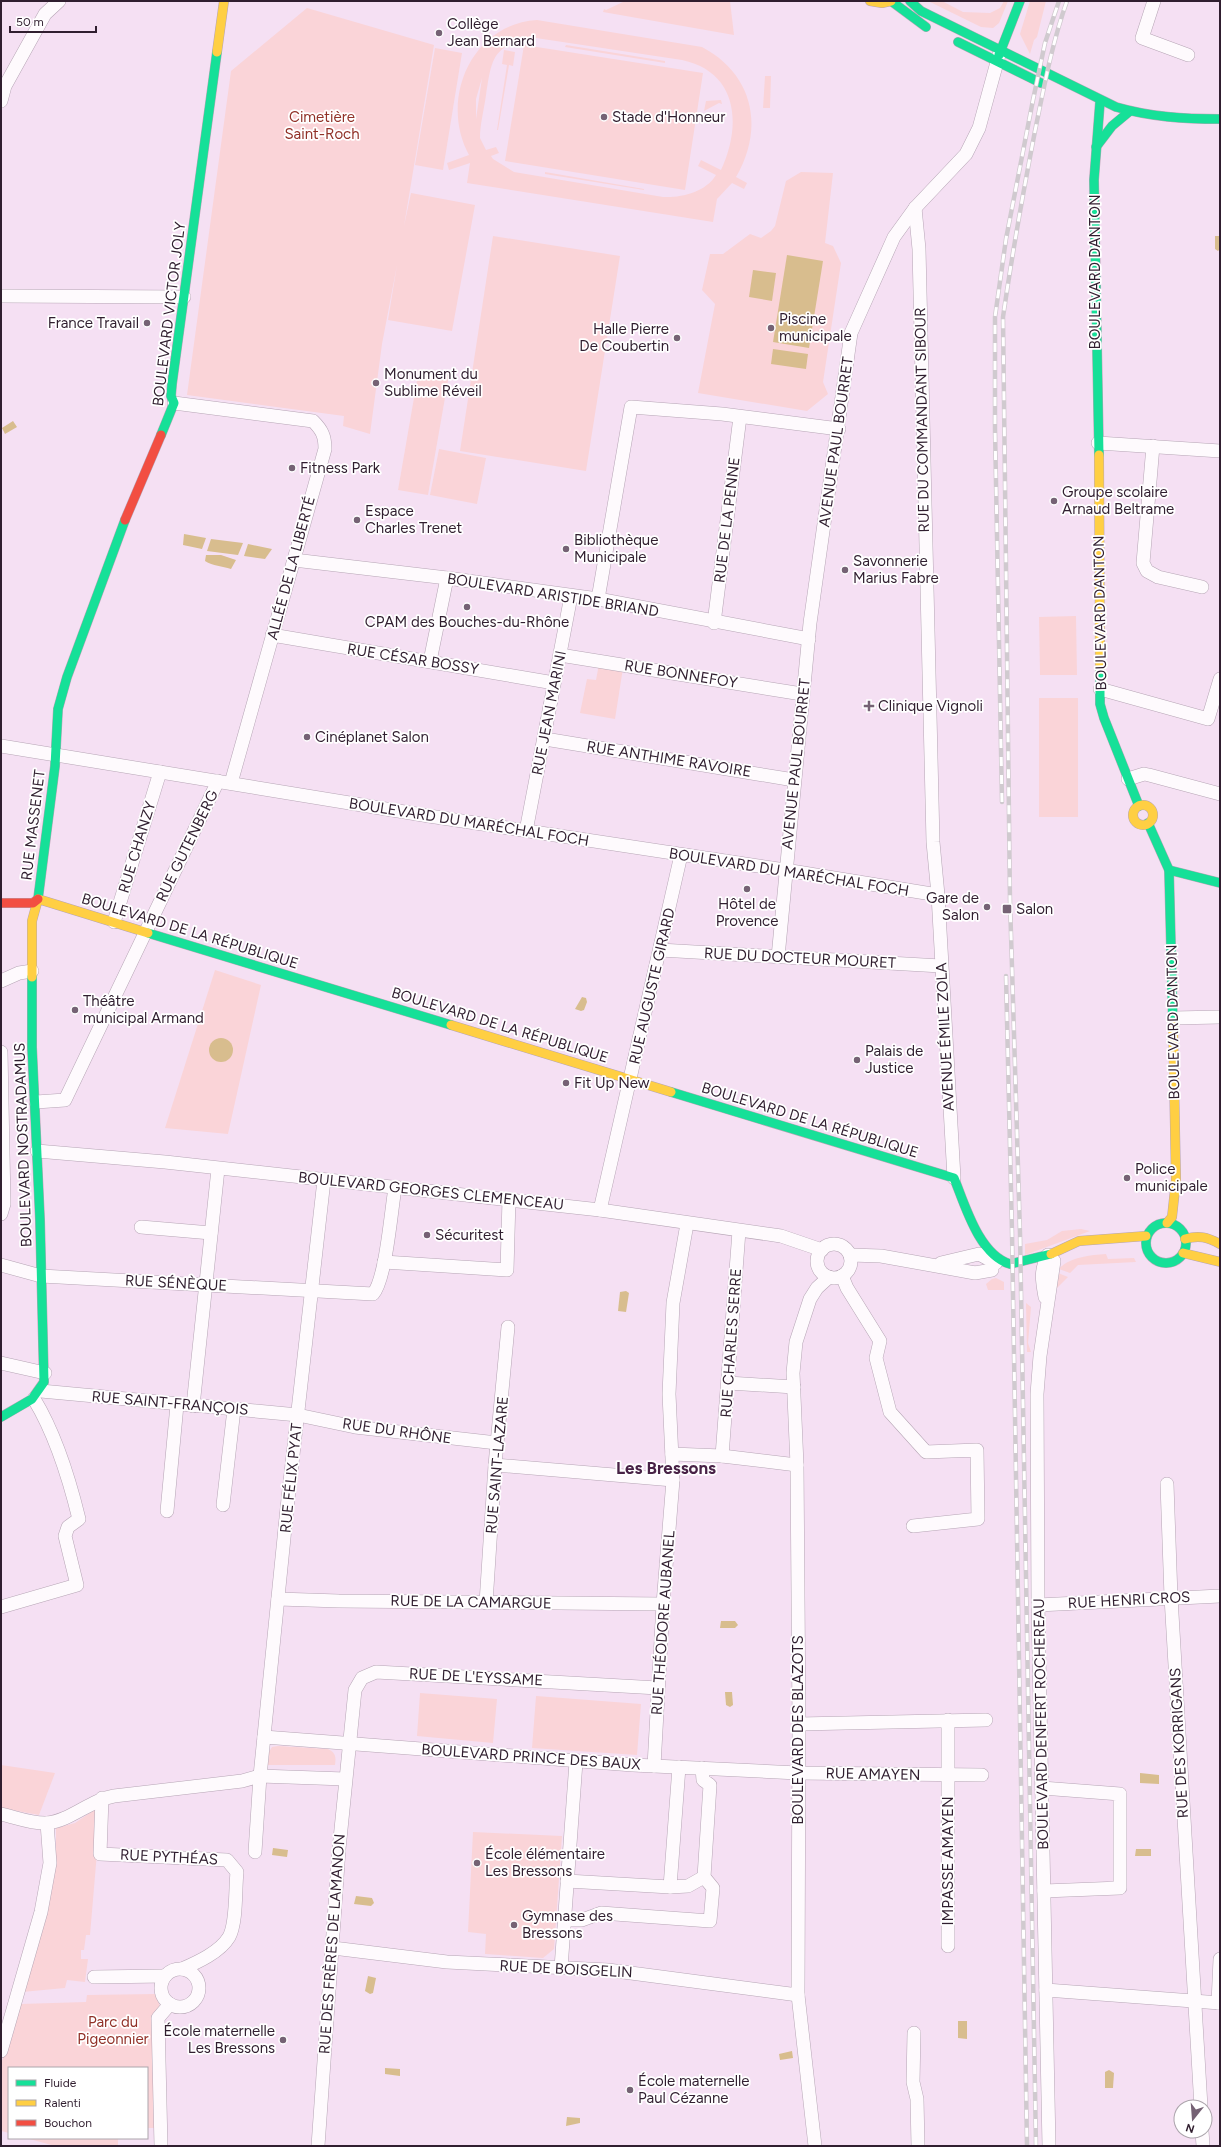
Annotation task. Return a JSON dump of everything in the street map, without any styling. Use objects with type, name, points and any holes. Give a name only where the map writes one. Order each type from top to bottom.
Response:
[{"type":"main road","name":"BOULEVARD VICTOR JOLY","points":[[55,755],[58,709],[67,677],[115,544],[174,404],[171,396],[171,390],[224,1]]},
{"type":"main road","points":[[870,1],[882,4],[891,1],[917,22],[936,31]]},
{"type":"main road","points":[[910,1],[920,11],[999,55],[1049,87]]},
{"type":"main road","points":[[999,55],[1020,1]]},
{"type":"main road","points":[[948,37],[999,55],[1086,92],[1100,102]]},
{"type":"main road","points":[[1087,102],[1100,102],[1130,111],[1163,117],[1220,119]]},
{"type":"main road","name":"BOULEVARD DANTON","points":[[1100,102],[1096,147],[1094,215],[1098,443],[1100,704],[1104,718],[1139,806]]},
{"type":"main road","points":[[1096,147],[1112,126],[1130,111]]},
{"type":"main road","name":"RUE MASSENET","points":[[38,899],[55,755]]},
{"type":"main road","points":[[1145,805],[1152,810],[1152,819],[1148,823],[1139,823],[1135,819],[1134,813],[1139,806],[1145,805]]},
{"type":"main road","name":"BOULEVARD DANTON","points":[[1148,823],[1169,870],[1171,891],[1175,1201],[1172,1217],[1167,1223]]},
{"type":"main road","points":[[1169,870],[1220,884]]},
{"type":"main road","name":"BOULEVARD DE LA RÉPUBLIQUE","points":[[1,895],[33,895],[38,899],[954,1178]]},
{"type":"main road","points":[[1,903],[33,903],[38,899]]},
{"type":"main road","name":"BOULEVARD NOSTRADAMUS","points":[[37,1395],[45,1373],[36,1102],[32,1047],[32,921],[38,899]]},
{"type":"main road","points":[[954,1178],[973,1224],[999,1268],[1010,1264],[1045,1263],[1086,1249],[1102,1246],[1146,1249]]},
{"type":"main road","points":[[1045,1263],[1079,1241],[1146,1236],[1155,1227],[1167,1223],[1178,1228],[1185,1239],[1183,1253],[1173,1262],[1167,1264],[1154,1260],[1146,1249],[1146,1236]]},
{"type":"main road","points":[[973,1224],[978,1254]]},
{"type":"main road","points":[[1185,1239],[1196,1236],[1207,1237],[1220,1244]]},
{"type":"main road","points":[[1183,1253],[1220,1262]]},
{"type":"main road","points":[[1,1417],[37,1395]]},
{"type":"street","points":[[1,100],[5,86],[45,14],[59,1]]},
{"type":"street","points":[[1154,1],[1142,38],[1188,55]]},
{"type":"street","name":"AVENUE PAUL BOURRET","points":[[778,957],[802,694],[851,333],[894,237],[915,208],[966,154],[979,128],[999,55]]},
{"type":"street","name":"RUE DU COMMANDANT SIBOUR","points":[[915,208],[919,249],[932,842],[938,895]]},
{"type":"street","points":[[1,296],[184,297]]},
{"type":"street","name":"ALLÉE DE LA LIBERTÉ","points":[[174,404],[313,421],[322,429],[325,438],[325,449],[272,636],[225,782]]},
{"type":"street","points":[[598,600],[632,407],[740,417],[839,429]]},
{"type":"street","name":"RUE DE LA PENNE","points":[[714,623],[740,417]]},
{"type":"street","points":[[1098,443],[1220,451]]},
{"type":"street","points":[[1153,446],[1144,563],[1147,571],[1158,577],[1202,587]]},
{"type":"street","name":"BOULEVARD ARISTIDE BRIAND","points":[[294,560],[447,578],[598,600],[714,623],[810,639]]},
{"type":"street","points":[[430,661],[447,578]]},
{"type":"street","name":"RUE JEAN MARINI","points":[[526,831],[545,739],[571,596]]},
{"type":"street","name":"RUE CÉSAR BOSSY","points":[[272,636],[430,661],[554,683]]},
{"type":"street","name":"RUE BONNEFOY","points":[[560,655],[802,694]]},
{"type":"street","points":[[1100,689],[1208,719],[1220,679]]},
{"type":"street","name":"RUE ANTHIME RAVOIRE","points":[[545,739],[794,780]]},
{"type":"street","name":"BOULEVARD DU MARÉCHAL FOCH","points":[[1,746],[526,831],[785,870],[938,895]]},
{"type":"street","name":"RUE CHANZY","points":[[114,922],[160,772]]},
{"type":"street","points":[[1128,778],[1144,774],[1220,794]]},
{"type":"street","name":"RUE GUTENBERG","points":[[36,1102],[65,1100],[145,931],[225,782]]},
{"type":"street","name":"RUE AUGUSTE GIRARD","points":[[600,1210],[681,855]]},
{"type":"street","name":"AVENUE ÉMILE ZOLA","points":[[938,895],[954,1178]]},
{"type":"street","name":"RUE DU DOCTEUR MOURET","points":[[660,950],[941,966]]},
{"type":"street","points":[[1,981],[19,973],[32,972]]},
{"type":"street","points":[[1173,1018],[1220,1017]]},
{"type":"street","points":[[1,1052],[4,1204],[1,1214]]},
{"type":"street","name":"BOULEVARD GEORGES CLEMENCEAU","points":[[37,1151],[509,1199],[600,1210],[688,1224],[781,1236],[822,1250]]},
{"type":"street","points":[[193,1406],[218,1169]]},
{"type":"street","name":"RUE FÉLIX PYAT","points":[[255,1852],[261,1787],[260,1776],[278,1599],[324,1180]]},
{"type":"street","points":[[395,1188],[384,1262],[507,1270],[509,1199]]},
{"type":"street","name":"RUE THÉODORE AUBANEL","points":[[654,1766],[663,1604],[673,1480],[669,1394],[673,1303],[688,1224]]},
{"type":"street","points":[[142,1228],[211,1233]]},
{"type":"street","name":"RUE CHARLES SERRE","points":[[722,1456],[739,1231]]},
{"type":"street","points":[[842,1276],[824,1273],[818,1259],[822,1250],[834,1244],[847,1251],[931,1264],[975,1273],[999,1268],[998,1263],[978,1254],[952,1262],[931,1264]]},
{"type":"street","points":[[842,1276],[849,1270],[851,1265],[847,1251]]},
{"type":"street","name":"RUE SÉNÈQUE","points":[[1,1265],[41,1276],[373,1294],[378,1288],[384,1262]]},
{"type":"street","name":"BOULEVARD DENFERT ROCHEREAU","points":[[1045,1263],[1042,1282],[1046,1302],[1037,1394],[1038,1605],[1049,2146]]},
{"type":"street","name":"BOULEVARD DES BLAZOTS","points":[[815,2146],[798,1995],[799,1724],[797,1465],[794,1387],[796,1342],[810,1299],[812,1287],[824,1273]]},
{"type":"street","points":[[842,1276],[847,1288],[880,1341],[876,1358],[890,1412],[926,1452],[977,1450],[978,1519],[913,1526]]},
{"type":"street","name":"RUE SAINT-LAZARE","points":[[486,1603],[495,1465],[508,1327]]},
{"type":"street","points":[[1,1363],[45,1373]]},
{"type":"street","points":[[728,1383],[794,1387]]},
{"type":"street","points":[[1,1607],[77,1585],[65,1536],[68,1527],[79,1519],[70,1483],[42,1412],[37,1395]]},
{"type":"street","name":"RUE SAINT-FRANÇOIS","points":[[37,1395],[298,1415]]},
{"type":"street","points":[[167,1511],[177,1405]]},
{"type":"street","points":[[223,1505],[234,1409]]},
{"type":"street","name":"RUE DU RHÔNE","points":[[298,1415],[354,1427],[497,1443]]},
{"type":"street","points":[[672,1454],[722,1456],[797,1465]]},
{"type":"street","points":[[495,1465],[673,1480]]},
{"type":"street","name":"RUE DES KORRIGANS","points":[[1167,1484],[1171,1597],[1192,1980],[1195,2002],[1201,2099]]},
{"type":"street","name":"RUE HENRI CROS","points":[[1038,1605],[1171,1597],[1220,1596]]},
{"type":"street","name":"RUE DE LA CAMARGUE","points":[[278,1599],[486,1603],[663,1604]]},
{"type":"street","name":"RUE DE L'EYSSAME","points":[[350,1743],[355,1690],[362,1678],[376,1672],[658,1688]]},
{"type":"street","points":[[947,1776],[948,1720]]},
{"type":"street","points":[[799,1724],[986,1720]]},
{"type":"street","name":"BOULEVARD PRINCE DES BAUX","points":[[264,1738],[350,1743],[576,1762],[798,1773]]},
{"type":"street","name":"RUE DES FRÈRES DE LAMANON","points":[[318,2146],[344,1779],[350,1743]]},
{"type":"street","points":[[561,1968],[576,1762]]},
{"type":"street","points":[[670,1887],[679,1767]]},
{"type":"street","points":[[564,1920],[582,1920],[601,1913],[710,1921],[713,1888],[704,1877],[710,1785],[703,1780],[702,1768]]},
{"type":"street","name":"RUE AMAYEN","points":[[798,1773],[947,1776],[982,1775]]},
{"type":"street","points":[[1,1814],[47,1823],[56,1821],[102,1798],[242,1781],[260,1776],[344,1779]]},
{"type":"street","name":"IMPASSE AMAYEN","points":[[947,1776],[948,1946]]},
{"type":"street","points":[[1042,1788],[1120,1794],[1120,1888],[1044,1891]]},
{"type":"street","name":"RUE PYTHÉAS","points":[[102,1798],[100,1854],[228,1860],[237,1872],[233,1927],[228,1938],[200,1961],[182,1969]]},
{"type":"street","points":[[1,2051],[41,1912],[50,1863],[47,1823]]},
{"type":"street","points":[[567,1881],[670,1887],[688,1886],[704,1877]]},
{"type":"street","name":"RUE DE BOISGELIN","points":[[333,1948],[447,1962],[608,1970],[798,1995]]},
{"type":"street","points":[[1046,1990],[1219,2003],[1220,1959]]},
{"type":"street","points":[[182,1969],[188,1971],[197,1979],[199,1984],[197,1996],[193,2001],[183,2006],[170,2004],[165,1999],[161,1988],[165,1976],[170,1972],[182,1969]]},
{"type":"street","points":[[94,1977],[165,1976]]},
{"type":"street","points":[[161,2146],[158,2018],[170,2004]]},
{"type":"street","points":[[914,2033],[913,2082],[917,2099],[918,2146]]},
{"type":"green space","points":[[625,1],[730,1],[734,35],[603,12],[604,9],[606,10]]},
{"type":"green space","points":[[928,1],[942,1],[963,12],[990,13],[1000,8],[1004,1],[1008,1],[999,23],[993,28],[981,27]]},
{"type":"green space","points":[[1030,1],[1046,1],[1037,37],[1034,40],[1030,54],[1020,34]]},
{"type":"green space","name":"Cimetière Saint-Roch","points":[[307,8],[434,45],[404,226],[411,193],[475,205],[452,331],[388,320],[397,265],[382,344],[370,434],[343,426],[344,416],[187,395],[231,71]]},
{"type":"green space","points":[[537,20],[702,47],[719,58],[733,72],[743,87],[749,103],[751,121],[750,139],[745,158],[736,177],[747,183],[744,189],[732,183],[717,199],[713,222],[467,183],[470,163],[449,170],[447,163],[469,155],[461,134],[458,111],[460,89],[467,68],[479,50],[494,35],[514,25]],"holes":[[[536,38],[682,60],[701,66],[715,76],[724,88],[730,103],[733,119],[732,136],[728,153],[721,170],[701,160],[698,166],[716,175],[712,181],[700,190],[692,193],[663,197],[514,172],[493,159],[491,156],[499,153],[496,147],[486,150],[480,138],[481,122],[493,62],[497,54],[511,44]],[[482,78],[476,119],[476,99]]]},
{"type":"green space","name":"Stade d'Honneur","points":[[524,45],[703,73],[685,190],[505,161]]},
{"type":"green space","points":[[566,45],[665,61],[665,63],[565,47]]},
{"type":"green space","points":[[435,48],[462,53],[443,170],[415,165]]},
{"type":"green space","points":[[504,50],[515,52],[513,66],[509,65],[497,130],[507,65],[502,64]]},
{"type":"green space","points":[[765,76],[771,76],[770,108],[763,108]]},
{"type":"green space","points":[[721,100],[722,104],[719,103],[704,111],[706,101]]},
{"type":"green space","points":[[545,172],[644,189],[644,190],[545,174]]},
{"type":"green space","name":"Piscine municipale","points":[[801,172],[833,173],[825,243],[833,246],[841,263],[823,382],[828,394],[807,411],[698,393],[715,304],[702,290],[710,254],[723,254],[750,234],[761,238],[771,231],[775,226],[786,181]]},
{"type":"green space","points":[[493,236],[620,256],[586,471],[460,451]]},
{"type":"green space","points":[[419,369],[449,375],[428,495],[398,490]]},
{"type":"green space","points":[[439,449],[486,458],[477,504],[430,495]]},
{"type":"green space","points":[[1076,616],[1077,675],[1040,675],[1039,617]]},
{"type":"green space","points":[[599,664],[623,668],[615,719],[580,713],[587,679],[596,680]]},
{"type":"green space","points":[[1039,698],[1078,698],[1078,817],[1039,817]]},
{"type":"green space","points":[[215,970],[261,985],[228,1134],[165,1128]]},
{"type":"green space","points":[[1081,1229],[1090,1231],[1025,1255],[1025,1244],[1047,1240],[1062,1231]]},
{"type":"green space","points":[[1106,1254],[1108,1259],[1134,1258],[1136,1262],[1078,1265],[1070,1273],[1059,1269],[1074,1259]]},
{"type":"green space","points":[[1058,1273],[1068,1277],[1054,1291]]},
{"type":"green space","points":[[996,1278],[1004,1282],[1004,1290],[988,1290],[986,1284],[992,1279]]},
{"type":"green space","points":[[1026,1303],[1031,1307],[1028,1343],[1031,1352],[1027,1352]]},
{"type":"green space","points":[[420,1693],[497,1699],[493,1743],[417,1736]]},
{"type":"green space","points":[[536,1696],[641,1704],[637,1755],[532,1748]]},
{"type":"green space","points":[[278,1746],[328,1749],[333,1752],[335,1756],[335,1765],[268,1765],[269,1752],[272,1747]]},
{"type":"green space","points":[[1,1765],[55,1773],[39,1815],[1,1808]]},
{"type":"green space","points":[[94,1810],[100,1817],[90,1935],[86,1935],[84,1950],[81,1950],[81,1959],[88,1959],[85,1982],[67,1980],[65,1988],[22,1992],[56,1857],[56,1828],[75,1823]]},
{"type":"green space","points":[[473,1832],[562,1836],[554,1949],[543,1958],[485,1954],[486,1934],[468,1932]]},
{"type":"green space","name":"Parc du Pigeonnier","points":[[156,1994],[160,2007],[154,2128],[148,2128],[148,2067],[8,2067],[8,2133],[1,2131],[1,2064],[20,2004],[86,2002],[87,1995]]},
{"type":"green space","points":[[30,2139],[118,2139],[118,2146],[55,2146]]},
{"type":"shaded area","points":[[1215,236],[1220,236],[1220,249],[1218,251],[1215,249]]},
{"type":"shaded area","points":[[787,255],[823,261],[809,348],[773,342]]},
{"type":"shaded area","points":[[753,270],[776,273],[772,301],[749,297]]},
{"type":"shaded area","points":[[773,349],[808,354],[806,369],[771,364]]},
{"type":"shaded area","points":[[13,421],[17,427],[5,434],[2,428]]},
{"type":"shaded area","points":[[184,534],[206,538],[202,549],[183,545]]},
{"type":"shaded area","points":[[211,539],[243,543],[238,555],[207,551]]},
{"type":"shaded area","points":[[248,544],[272,549],[265,559],[244,556]]},
{"type":"shaded area","points":[[206,555],[221,555],[236,560],[231,569],[208,563],[205,561]]},
{"type":"shaded area","points":[[582,997],[586,998],[587,1002],[584,1010],[581,1011],[575,1009]]},
{"type":"shaded area","points":[[221,1038],[226,1039],[232,1045],[232,1055],[226,1061],[221,1062],[216,1061],[210,1055],[209,1050],[210,1045],[216,1039]]},
{"type":"shaded area","points":[[626,1291],[629,1293],[626,1312],[618,1311],[620,1292]]},
{"type":"shaded area","points":[[721,1621],[735,1621],[738,1625],[735,1628],[720,1628]]},
{"type":"shaded area","points":[[725,1692],[732,1692],[733,1705],[730,1707],[726,1705]]},
{"type":"shaded area","points":[[1140,1773],[1159,1775],[1159,1784],[1140,1783]]},
{"type":"shaded area","points":[[273,1848],[288,1850],[287,1857],[272,1855]]},
{"type":"shaded area","points":[[1136,1849],[1151,1849],[1151,1856],[1135,1856]]},
{"type":"shaded area","points":[[356,1896],[372,1898],[374,1903],[371,1906],[354,1904]]},
{"type":"shaded area","points":[[368,1976],[376,1978],[373,1993],[370,1994],[365,1991]]},
{"type":"shaded area","points":[[958,2021],[967,2021],[967,2039],[958,2038]]},
{"type":"shaded area","points":[[792,2051],[793,2058],[780,2060],[779,2054]]},
{"type":"shaded area","points":[[385,2068],[400,2069],[400,2076],[385,2074]]},
{"type":"shaded area","points":[[1109,2070],[1114,2073],[1113,2088],[1105,2088],[1105,2072]]},
{"type":"shaded area","points":[[567,2117],[580,2118],[580,2123],[566,2126]]},
{"type":"railway","points":[[1002,802],[995,429],[995,317],[1006,239],[1033,100],[1045,43],[1059,1]]},
{"type":"railway","points":[[1036,2146],[1020,1233],[1010,901],[1003,317],[1035,131],[1053,49],[1067,1]]},
{"type":"railway","points":[[1006,976],[1012,1233],[1027,2146]]},
{"type":"traffic: fast","points":[[891,1],[926,27]]},
{"type":"traffic: fast","points":[[910,1],[921,11],[1116,107],[1168,117],[1220,119]]},
{"type":"traffic: fast","points":[[999,55],[1020,1]]},
{"type":"traffic: fast","points":[[958,42],[1041,83]]},
{"type":"traffic: fast","points":[[161,435],[174,403],[171,396],[172,384],[217,52]]},
{"type":"traffic: fast","points":[[1099,455],[1094,180],[1100,102]]},
{"type":"traffic: fast","points":[[1096,147],[1112,126],[1130,111]]},
{"type":"traffic: fast","points":[[38,899],[55,766],[58,709],[67,677],[125,520]]},
{"type":"traffic: fast","points":[[1100,669],[1100,704],[1104,718],[1139,806]]},
{"type":"traffic: fast","points":[[1148,823],[1169,870]]},
{"type":"traffic: fast","points":[[1173,1026],[1169,870],[1220,883]]},
{"type":"traffic: fast","points":[[148,933],[451,1025]]},
{"type":"traffic: fast","points":[[1,1417],[32,1399],[44,1382],[40,1220],[32,1047],[32,977]]},
{"type":"traffic: fast","points":[[671,1092],[954,1178],[974,1228],[990,1251],[999,1259],[1010,1264],[1051,1254]]},
{"type":"traffic: fast","points":[[1170,1223],[1177,1226],[1183,1232],[1186,1243],[1185,1251],[1177,1260],[1170,1263],[1162,1263],[1155,1260],[1147,1251],[1146,1239],[1149,1232],[1158,1224],[1170,1223]]},
{"type":"traffic: slow","points":[[217,52],[224,1]]},
{"type":"traffic: slow","points":[[870,1],[882,3],[891,1]]},
{"type":"traffic: slow","points":[[1099,455],[1100,669]]},
{"type":"traffic: slow","points":[[1143,805],[1150,808],[1153,815],[1150,822],[1143,825],[1136,822],[1133,815],[1136,808],[1143,805]]},
{"type":"traffic: slow","points":[[32,977],[32,921],[38,899],[148,933]]},
{"type":"traffic: slow","points":[[451,1025],[671,1092]]},
{"type":"traffic: slow","points":[[1167,1223],[1172,1217],[1176,1180],[1173,1026]]},
{"type":"traffic: slow","points":[[1051,1254],[1079,1241],[1146,1236]]},
{"type":"traffic: slow","points":[[1185,1239],[1203,1237],[1220,1244]]},
{"type":"traffic: slow","points":[[1183,1253],[1220,1262]]},
{"type":"traffic: jam","points":[[125,520],[161,435]]},
{"type":"traffic: jam","points":[[1,903],[33,903],[38,899]]},
{"type":"place","name":"Collège Jean Bernard","points":[[439,33]]},
{"type":"place","name":"Stade d'Honneur","points":[[604,117]]},
{"type":"place","name":"France Travail","points":[[147,323]]},
{"type":"place","name":"Piscine municipale","points":[[771,328]]},
{"type":"place","name":"Halle Pierre De Coubertin","points":[[677,338]]},
{"type":"place","name":"Monument du Sublime Réveil","points":[[376,383]]},
{"type":"place","name":"Fitness Park","points":[[292,468]]},
{"type":"place","name":"Groupe scolaire Arnaud Beltrame","points":[[1054,501]]},
{"type":"place","name":"Espace Charles Trenet","points":[[357,520]]},
{"type":"place","name":"Bibliothèque Municipale","points":[[566,549]]},
{"type":"place","name":"Savonnerie Marius Fabre","points":[[845,570]]},
{"type":"place","name":"CPAM des Bouches-du-Rhône","points":[[467,607]]},
{"type":"place","name":"Clinique Vignoli","points":[[869,706]]},
{"type":"place","name":"Cinéplanet Salon","points":[[307,737]]},
{"type":"place","name":"Hôtel de Provence","points":[[747,889]]},
{"type":"place","name":"Gare de Salon","points":[[987,907]]},
{"type":"place","name":"Salon","points":[[1007,909]]},
{"type":"place","name":"Théâtre municipal Armand","points":[[75,1010]]},
{"type":"place","name":"Palais de Justice","points":[[857,1060]]},
{"type":"place","name":"Fit Up New","points":[[566,1083]]},
{"type":"place","name":"Police municipale","points":[[1127,1178]]},
{"type":"place","name":"Sécuritest","points":[[427,1235]]},
{"type":"place","name":"École élémentaire Les Bressons","points":[[477,1863]]},
{"type":"place","name":"Gymnase des Bressons","points":[[514,1925]]},
{"type":"place","name":"École maternelle Les Bressons","points":[[283,2040]]},
{"type":"place","name":"École maternelle Paul Cézanne","points":[[630,2090]]},
{"type":"district","name":"Les Bressons","points":[[666,1468]]}]
